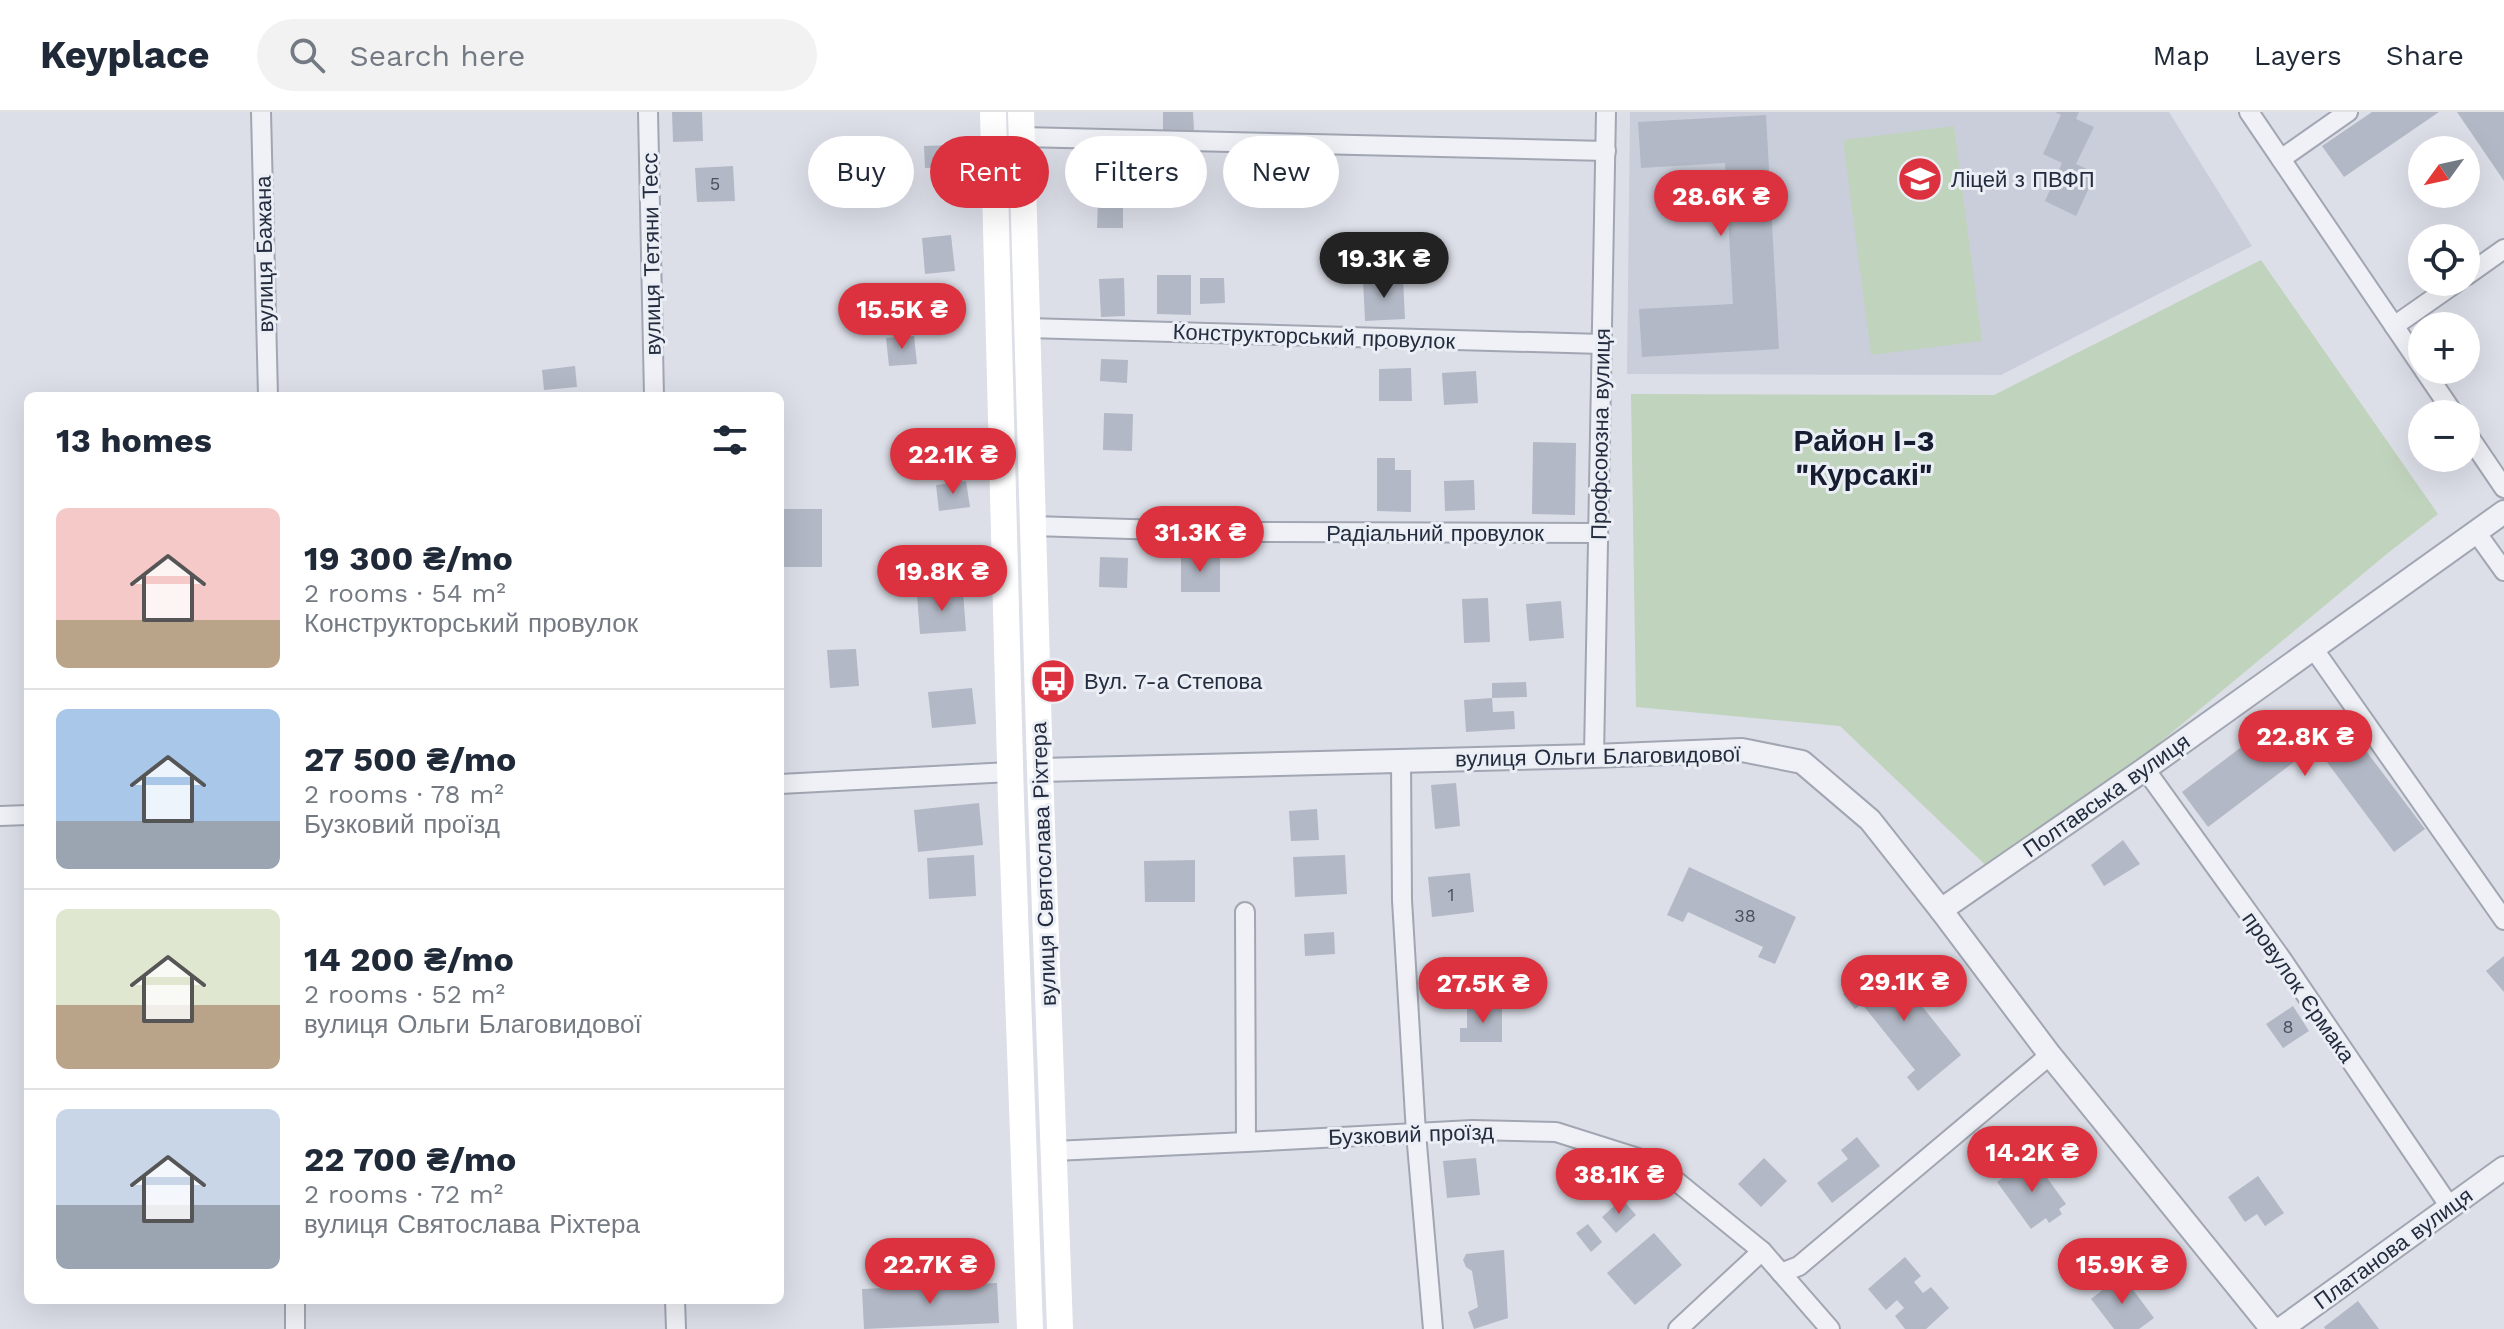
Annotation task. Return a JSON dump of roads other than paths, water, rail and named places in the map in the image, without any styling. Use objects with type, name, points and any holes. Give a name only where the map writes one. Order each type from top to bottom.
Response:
[{"type":"main road","name":"вулиця Святослава Ріхтера","points":[[993,112],[1010,772],[1030,1329]]},
{"type":"main road","name":"вулиця Святослава Ріхтера","points":[[1021,125],[1060,1329]]},
{"type":"street","name":"вулиця Бажана","points":[[261,112],[268,392]]},
{"type":"street","name":"вулиця Тетяни Тесс","points":[[648,112],[654,392]]},
{"type":"street","name":"Профсоюзна вулиця","points":[[1594,756],[1606,112]]},
{"type":"street","points":[[2249,112],[2408,347]]},
{"type":"street","points":[[2281,159],[2348,112]]},
{"type":"street","points":[[1021,125],[1606,151]]},
{"type":"street","points":[[2480,266],[2504,249]]},
{"type":"street","points":[[2394,326],[2437,296]]},
{"type":"street","name":"Конструкторський провулок","points":[[1027,328],[1602,344]]},
{"type":"street","points":[[2480,453],[2504,488]]},
{"type":"street","name":"Полтавська вулиця","points":[[1941,910],[2145,769],[2504,512]]},
{"type":"street","name":"Радіальний провулок","points":[[1033,526],[1227,532],[1598,533]]},
{"type":"street","points":[[2476,532],[2504,571]]},
{"type":"street","points":[[2313,648],[2504,920]]},
{"type":"street","name":"вулиця Ольги Благовидової","points":[[1040,770],[1742,750],[1802,762],[1870,820],[2050,1055],[2272,1329]]},
{"type":"street","points":[[1401,761],[1402,900],[1416,1133],[1433,1329]]},
{"type":"street","name":"провулок Єрмака","points":[[2145,769],[2281,958],[2450,1207]]},
{"type":"street","points":[[784,784],[1010,772]]},
{"type":"street","points":[[0,816],[24,815]]},
{"type":"street","points":[[1245,912],[1246,1142]]},
{"type":"street","points":[[1781,1273],[1799,1266],[2050,1055]]},
{"type":"street","name":"Бузковий проїзд","points":[[1054,1151],[1472,1130],[1556,1132],[1654,1163],[1762,1251],[1830,1329]]},
{"type":"street","name":"Платанова вулиця","points":[[2281,1329],[2504,1168]]},
{"type":"street","points":[[1678,1329],[1762,1251]]},
{"type":"street","points":[[295,1304],[295,1329]]},
{"type":"street","points":[[675,1304],[676,1329]]},
{"type":"place","name":"Ліцей з ПВФП","points":[[1920,179]]},
{"type":"place","name":"Вул. 7-а Степова","points":[[1053,681]]},
{"type":"district","name":"Район І-3 \"Курсакі\"","points":[[1864,458]]}]
